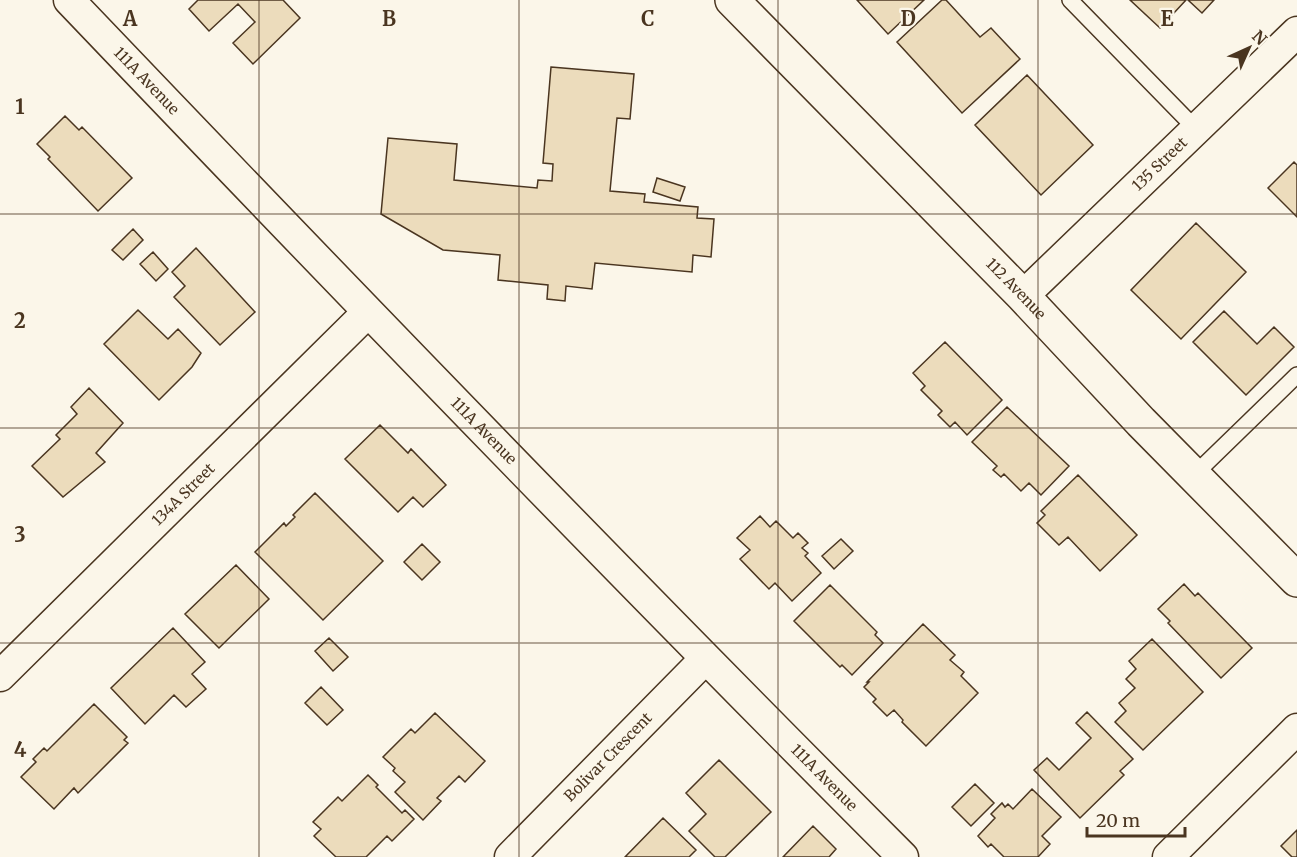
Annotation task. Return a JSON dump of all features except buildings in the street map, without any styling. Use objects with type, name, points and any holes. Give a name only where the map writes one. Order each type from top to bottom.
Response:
[{"type":"main road","name":"112 Avenue","points":[[732,0],[1023,296],[1297,580]]},
{"type":"street","name":"111A Avenue","points":[[69,0],[367,313],[705,659],[903,857]]},
{"type":"street","name":"135 Street","points":[[1023,296],[1297,32]]},
{"type":"street","name":"134A Street","points":[[0,676],[367,313]]},
{"type":"street","name":"Bolivar Crescent","points":[[510,857],[705,659]]},
{"type":"street","points":[[1168,857],[1297,729]]},
{"type":"lane","points":[[1070,0],[1196,128]]},
{"type":"lane","points":[[1194,475],[1297,375]]}]
